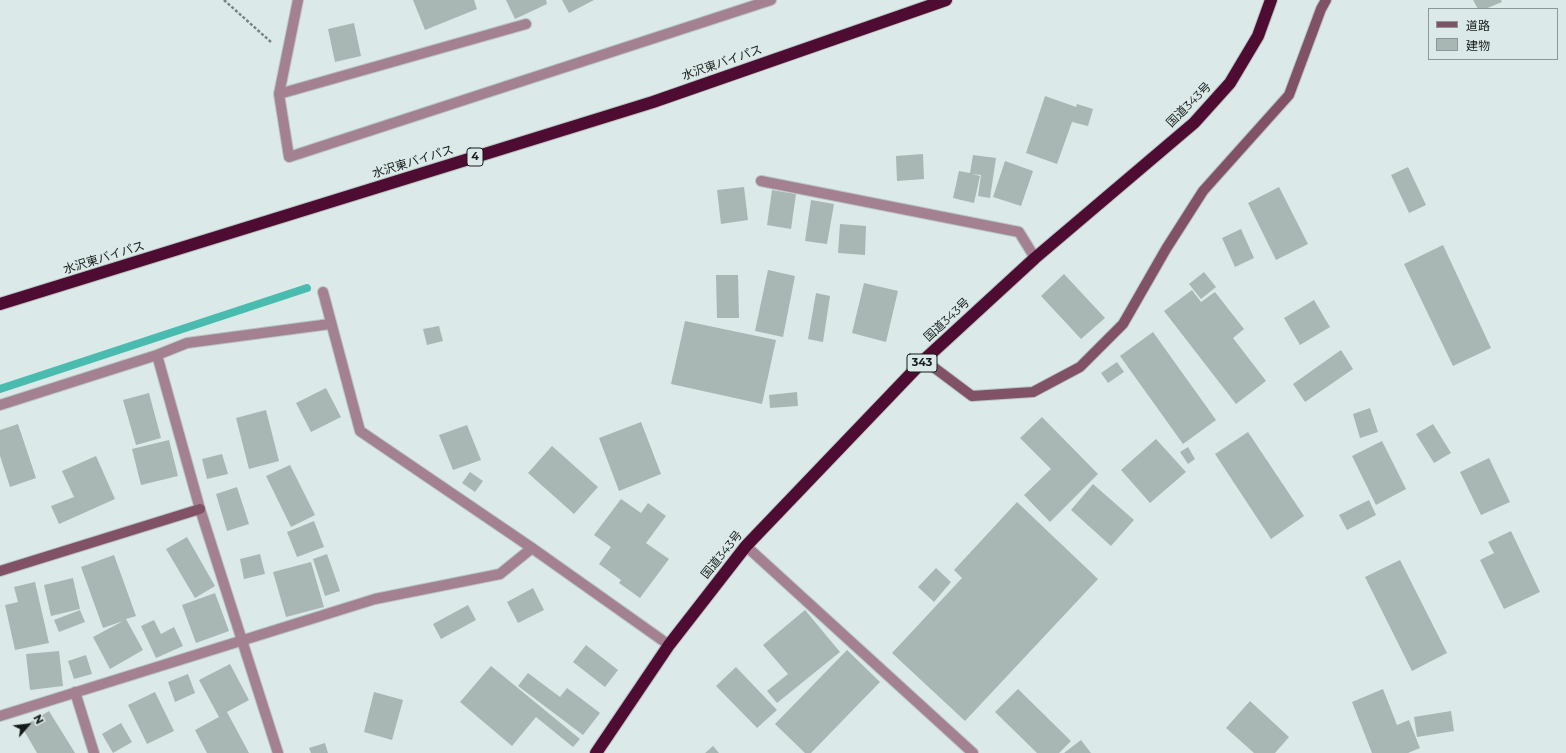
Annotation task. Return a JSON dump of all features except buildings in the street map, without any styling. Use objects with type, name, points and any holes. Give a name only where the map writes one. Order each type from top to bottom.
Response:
[{"type":"highway","name":"水沢東バイパス","points":[[0,304],[654,102],[946,0]]},
{"type":"highway","name":"国道343号","points":[[596,753],[669,645],[746,546],[924,360],[1035,258],[1194,123],[1230,83],[1258,36],[1272,0]]},
{"type":"street","points":[[298,0],[279,94],[289,157],[771,0]]},
{"type":"street","points":[[924,360],[972,396],[1033,392],[1080,367],[1123,324],[1166,249],[1203,191],[1289,95],[1321,9],[1326,0]]},
{"type":"street","points":[[279,94],[526,24]]},
{"type":"street","points":[[761,181],[1019,232],[1035,258]]},
{"type":"street","points":[[323,292],[330,324],[360,431],[532,548],[669,645]]},
{"type":"street","points":[[0,405],[157,355],[187,343],[330,324]]},
{"type":"street","points":[[157,355],[200,509],[278,753]]},
{"type":"street","points":[[0,571],[200,509]]},
{"type":"street","points":[[746,546],[974,753]]},
{"type":"street","points":[[0,716],[375,600],[500,574],[532,548]]},
{"type":"street","points":[[75,692],[94,753]]},
{"type":"path","points":[[224,0],[287,57]]},
{"type":"waterway","points":[[0,389],[307,288]]}]
